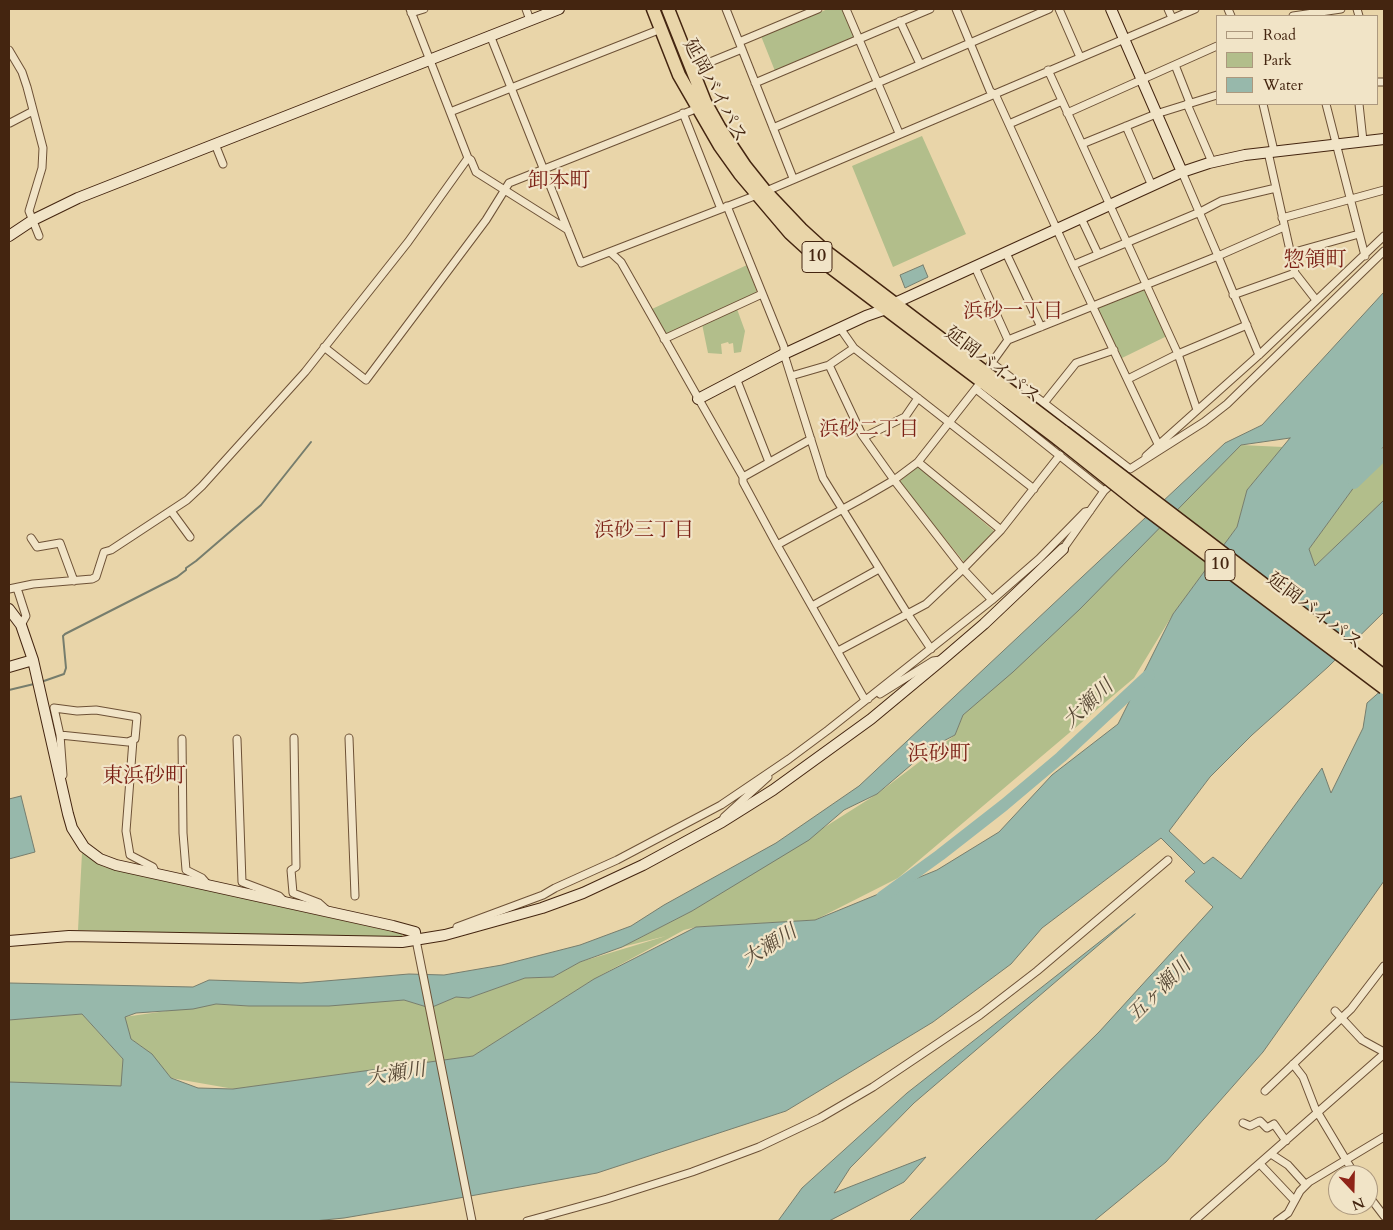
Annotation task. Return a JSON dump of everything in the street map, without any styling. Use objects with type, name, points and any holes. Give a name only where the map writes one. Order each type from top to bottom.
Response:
[{"type":"highway","name":"延岡バイパス","points":[[653,9],[679,75],[720,146],[740,174],[761,193]]},
{"type":"highway","name":"延岡バイパス","points":[[668,9],[705,102],[719,128],[761,193],[790,233],[812,254],[890,306],[1061,436],[1384,676]]},
{"type":"highway","name":"延岡バイパス","points":[[1061,436],[1141,505],[1384,688]]},
{"type":"street","points":[[424,9],[411,11],[468,158],[471,160],[476,172],[568,230]]},
{"type":"street","points":[[526,9],[530,20]]},
{"type":"street","points":[[9,236],[33,220],[78,198],[559,9]]},
{"type":"street","points":[[726,9],[792,178]]},
{"type":"street","points":[[693,69],[818,9]]},
{"type":"street","points":[[846,9],[899,134]]},
{"type":"street","points":[[755,83],[930,9]]},
{"type":"street","points":[[956,9],[990,91],[996,96],[1073,265],[1158,444]]},
{"type":"street","points":[[773,128],[1049,9]]},
{"type":"street","points":[[1059,9],[1080,57]]},
{"type":"street","points":[[1111,9],[1260,355]]},
{"type":"street","points":[[1168,9],[1172,18]]},
{"type":"street","points":[[490,35],[581,263],[761,193],[792,178],[1195,9]]},
{"type":"street","points":[[1310,13],[1341,9]]},
{"type":"street","points":[[900,21],[920,64]]},
{"type":"street","points":[[450,112],[661,29]]},
{"type":"street","points":[[1067,113],[1216,46]]},
{"type":"street","points":[[9,50],[22,72],[44,155],[29,211],[39,236]]},
{"type":"street","points":[[1175,65],[1212,162]]},
{"type":"street","points":[[1048,70],[1178,354],[1197,410]]},
{"type":"street","points":[[1082,144],[1156,114],[1216,95]]},
{"type":"street","points":[[1009,124],[1062,101]]},
{"type":"street","points":[[1263,105],[1276,188],[1295,273],[1316,300]]},
{"type":"street","points":[[1326,105],[1365,256]]},
{"type":"street","points":[[1359,105],[1363,141]]},
{"type":"street","points":[[324,347],[366,380],[486,220],[509,183],[698,108]]},
{"type":"street","points":[[10,123],[33,111]]},
{"type":"street","points":[[683,113],[784,347],[784,354],[823,478],[931,649]]},
{"type":"street","points":[[1126,126],[1152,186]]},
{"type":"street","points":[[698,399],[784,354],[1182,172],[1212,162],[1245,155],[1384,139]]},
{"type":"street","points":[[215,144],[223,164]]},
{"type":"street","points":[[9,588],[96,577],[104,552],[111,550],[171,511],[202,486],[305,372],[353,313],[468,158]]},
{"type":"street","points":[[1073,265],[1200,212],[1221,201],[1276,188]]},
{"type":"street","points":[[1282,218],[1384,190]]},
{"type":"street","points":[[1081,218],[1098,254]]},
{"type":"street","points":[[778,545],[894,480],[918,462],[1008,340],[1146,286],[1284,227]]},
{"type":"street","points":[[1291,253],[1359,234]]},
{"type":"street","points":[[9,941],[69,936],[417,943],[534,910],[582,893],[643,864],[722,822],[809,766],[871,719],[942,660],[991,618],[1063,549],[1104,491],[1260,355],[1384,236]]},
{"type":"street","points":[[1130,469],[1204,422],[1227,404],[1384,251]]},
{"type":"street","points":[[610,252],[621,262],[743,477],[742,482],[865,700]]},
{"type":"street","points":[[1006,253],[1041,327]]},
{"type":"street","points":[[975,267],[1008,340]]},
{"type":"street","points":[[1234,295],[1295,273]]},
{"type":"street","points":[[664,339],[762,294]]},
{"type":"street","points":[[1128,379],[1178,354],[1247,326]]},
{"type":"street","points":[[840,328],[854,348],[1034,489]]},
{"type":"street","points":[[791,376],[829,366],[854,348]]},
{"type":"street","points":[[1044,403],[1076,363],[1114,350]]},
{"type":"street","points":[[829,366],[864,437],[894,480],[963,569],[992,600]]},
{"type":"street","points":[[983,376],[1044,403],[1130,469]]},
{"type":"street","points":[[983,376],[1060,455],[1104,491]]},
{"type":"street","points":[[736,378],[768,462]]},
{"type":"street","points":[[864,437],[905,417],[918,398]]},
{"type":"street","points":[[743,477],[811,439]]},
{"type":"street","points":[[838,651],[926,604],[1000,530],[1060,455]]},
{"type":"street","points":[[918,462],[1000,530]]},
{"type":"street","points":[[171,511],[190,537]]},
{"type":"street","points":[[444,935],[450,930],[543,895],[616,860],[721,805],[828,730],[931,649],[992,600],[1039,559],[1085,512],[1090,511]]},
{"type":"street","points":[[31,538],[37,547],[60,543],[74,581]]},
{"type":"street","points":[[812,606],[879,568]]},
{"type":"street","points":[[17,588],[26,616],[21,625]]},
{"type":"street","points":[[9,609],[21,625],[33,660],[72,828],[84,847],[100,859],[116,865],[415,932],[472,1221]]},
{"type":"street","points":[[9,667],[33,660]]},
{"type":"street","points":[[865,700],[871,699],[933,661],[942,660]]},
{"type":"street","points":[[66,803],[60,735],[54,708],[78,711],[96,710],[137,717],[135,739],[133,740],[126,832],[130,855],[153,867],[156,874]]},
{"type":"street","points":[[60,735],[128,742],[133,740]]},
{"type":"street","points":[[294,738],[296,867],[291,870],[293,893],[319,903],[328,912]]},
{"type":"street","points":[[349,738],[355,896]]},
{"type":"street","points":[[182,739],[183,833],[186,870],[202,878],[209,886]]},
{"type":"street","points":[[237,739],[242,882],[279,896],[286,902]]},
{"type":"street","points":[[722,822],[724,816],[771,774],[774,769]]},
{"type":"street","points":[[527,1221],[607,1199],[692,1172],[759,1147],[820,1118],[895,1073],[980,1015],[1037,971],[1168,860]]},
{"type":"street","points":[[1265,1091],[1343,1018],[1384,966]]},
{"type":"street","points":[[1195,1221],[1384,1055],[1362,1040],[1335,1011]]},
{"type":"street","points":[[1293,1064],[1303,1077],[1311,1100],[1348,1165]]},
{"type":"street","points":[[1243,1124],[1250,1126],[1260,1121],[1267,1128],[1274,1124],[1286,1141]]},
{"type":"street","points":[[1277,1221],[1288,1213],[1294,1200],[1306,1184],[1384,1138]]},
{"type":"street","points":[[1271,1154],[1288,1166],[1306,1184]]},
{"type":"street","points":[[1260,1164],[1294,1200]]},
{"type":"green space","points":[[828,9],[844,9],[856,38],[775,71],[761,36]]},
{"type":"green space","points":[[922,136],[966,234],[893,267],[852,166]]},
{"type":"green space","points":[[747,265],[757,293],[666,334],[652,309]]},
{"type":"green space","points":[[1143,288],[1167,336],[1122,358],[1098,310],[1099,307]]},
{"type":"green space","points":[[737,309],[745,331],[741,352],[734,353],[733,343],[729,344],[728,342],[721,344],[722,354],[708,353],[702,324]]},
{"type":"green space","points":[[1241,445],[1283,447],[1247,490],[1237,527],[1173,614],[1134,678],[898,878],[815,920],[696,927],[684,930],[594,979],[473,1056],[234,1089],[171,1078],[145,1049],[131,1039],[124,1017],[216,1004],[249,1006],[404,1000],[430,1008],[456,997],[469,998],[525,978],[553,977],[580,962],[666,936],[622,947],[692,911],[877,794],[955,735],[963,715]]},
{"type":"green space","points":[[1384,446],[1384,500],[1315,566],[1309,549]]},
{"type":"green space","points":[[918,466],[994,531],[964,562],[899,482]]},
{"type":"green space","points":[[82,853],[104,867],[402,934],[402,938],[78,930]]},
{"type":"green space","points":[[82,1014],[123,1059],[122,1086],[9,1084],[9,1020]]},
{"type":"water","points":[[923,265],[928,277],[905,288],[900,275]]},
{"type":"water","name":"五ヶ瀬川","points":[[1384,292],[1384,446],[1309,549],[1315,566],[1384,500],[1384,612],[1328,667],[1252,735],[1210,777],[1169,831],[1204,864],[1213,857],[1241,879],[1322,768],[1331,793],[1363,728],[1367,703],[1384,688],[1384,881],[1263,1052],[1166,1162],[1094,1221],[909,1221],[1099,1032],[1213,907],[1185,881],[1195,872],[1161,838],[1042,928],[1011,964],[933,1022],[786,1111],[597,1173],[344,1218],[314,1221],[9,1221],[9,1082],[121,1086],[123,1059],[82,1014],[9,1020],[9,983],[193,987],[209,980],[301,983],[409,974],[444,975],[502,965],[580,945],[631,926],[664,905],[776,843],[859,786],[1225,443],[1262,425]],"holes":[[[1290,438],[1247,490],[1237,527],[1173,614],[1118,724],[1052,775],[999,832],[937,870],[815,920],[696,927],[594,979],[473,1056],[233,1089],[198,1088],[171,1078],[152,1054],[131,1039],[125,1017],[136,1013],[193,1009],[216,1004],[329,1006],[404,1000],[430,1008],[456,997],[469,998],[525,978],[553,977],[580,962],[622,947],[692,911],[809,840],[844,810],[877,794],[932,747],[955,735],[963,715],[1013,672],[1080,609],[1241,445]]]},
{"type":"water","points":[[21,796],[35,852],[9,859],[9,799]]},
{"type":"water","points":[[1135,914],[914,1103],[850,1168],[834,1193],[926,1157],[904,1182],[829,1221],[778,1221],[802,1188],[907,1093]]},
{"type":"waterway","points":[[41,682],[64,674],[66,668],[63,636],[65,634],[177,577],[186,570],[186,568],[261,505],[311,442]]},
{"type":"waterway","name":"大瀬川","points":[[1354,483],[1384,454]]},
{"type":"waterway","name":"大瀬川","points":[[882,897],[1004,805],[1061,757],[1149,675]]},
{"type":"waterway","points":[[9,690],[34,684]]},
{"type":"district","name":"卸本町","points":[[559,182]]},
{"type":"district","name":"惣領町","points":[[1315,261]]},
{"type":"district","name":"浜砂一丁目","points":[[1013,312]]},
{"type":"district","name":"浜砂二丁目","points":[[869,430]]},
{"type":"district","name":"浜砂三丁目","points":[[644,531]]},
{"type":"district","name":"浜砂町","points":[[939,755]]},
{"type":"district","name":"東浜砂町","points":[[144,777]]}]
